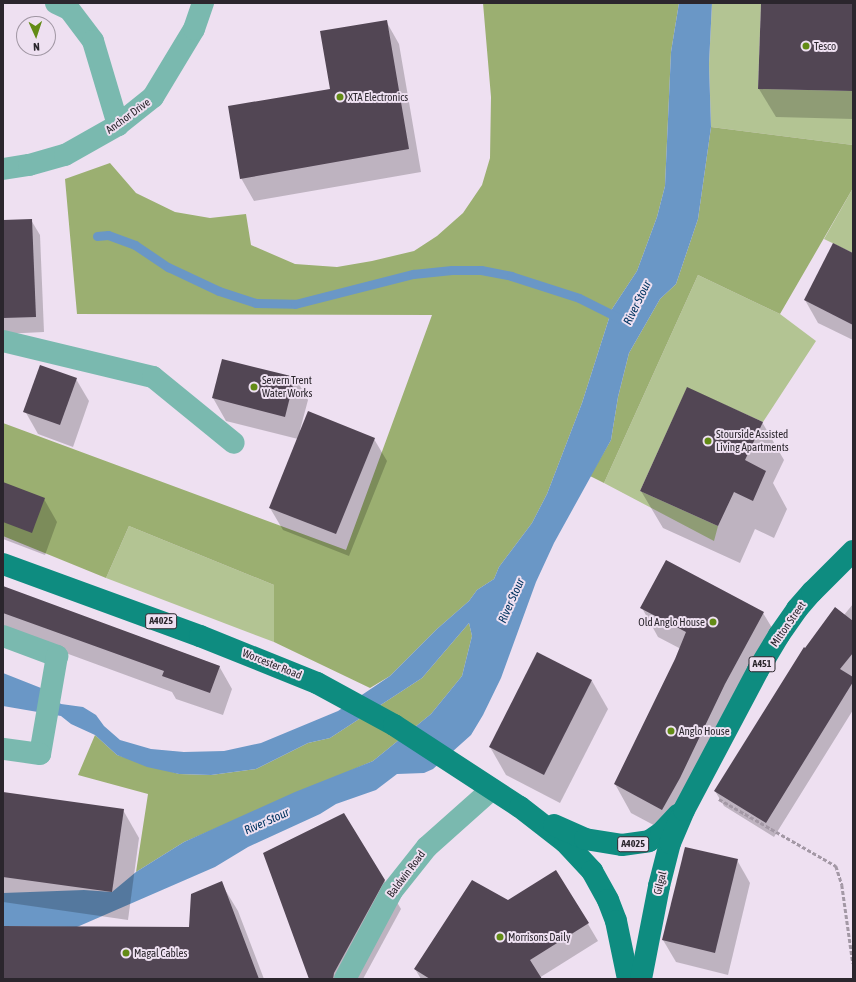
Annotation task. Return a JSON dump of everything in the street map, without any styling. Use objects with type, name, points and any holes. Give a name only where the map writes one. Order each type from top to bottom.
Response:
[{"type":"main road","name":"Mitton Street","points":[[695,789],[758,670],[779,635],[797,609],[853,551]]},
{"type":"main road","name":"Worcester Road","points":[[3,564],[200,636],[317,683],[394,725],[520,808]]},
{"type":"main road","name":"A4025","points":[[520,808],[585,838],[601,842],[628,845],[649,841],[661,833],[672,822],[695,789]]},
{"type":"main road","name":"Gilgal","points":[[641,979],[651,921],[664,866],[678,823],[695,789]]},
{"type":"main road","points":[[520,808],[565,842],[592,871],[608,900],[616,921],[628,979]]},
{"type":"street","points":[[56,3],[68,9],[93,41],[118,125]]},
{"type":"street","name":"Anchor Drive","points":[[3,169],[29,165],[65,155],[118,125],[153,98],[194,29],[203,3]]},
{"type":"street","points":[[3,340],[153,377],[234,443]]},
{"type":"street","points":[[3,636],[57,656],[40,754],[3,749]]},
{"type":"street","name":"Baldwin Road","points":[[345,979],[392,891],[427,847],[492,789]]},
{"type":"path","points":[[695,789],[836,866],[842,885],[853,963]]},
{"type":"green space","points":[[483,3],[679,3],[671,52],[665,186],[657,217],[637,271],[612,309],[582,403],[547,494],[532,523],[499,567],[494,579],[477,590],[469,601],[437,629],[390,676],[370,688],[274,642],[274,585],[129,526],[106,578],[3,536],[3,423],[346,550],[432,315],[77,314],[65,179],[110,163],[136,193],[175,212],[210,218],[246,214],[251,245],[295,264],[337,267],[372,261],[414,251],[437,236],[463,213],[482,185],[490,158],[491,97]]},
{"type":"green space","points":[[712,3],[761,3],[758,89],[853,91],[853,145],[711,127],[709,64]]},
{"type":"green space","points":[[711,127],[853,145],[853,188],[780,314],[698,275],[604,483],[590,476],[611,440],[618,397],[629,353],[660,299],[676,284],[698,219]]},
{"type":"green space","points":[[853,188],[853,253],[824,239]]},
{"type":"green space","points":[[698,275],[780,314],[816,341],[763,422],[687,388],[640,491],[718,526],[714,541],[604,483]]},
{"type":"green space","points":[[129,526],[274,585],[274,642],[106,578]]},
{"type":"green space","points":[[469,623],[472,636],[462,676],[431,714],[373,761],[184,842],[136,872],[148,794],[78,775],[95,735],[117,755],[179,774],[211,775],[256,769],[308,743],[330,738],[422,678]]},
{"type":"water","name":"River Stour","points":[[679,3],[712,3],[709,64],[711,127],[698,219],[676,284],[660,299],[629,353],[618,397],[611,440],[554,543],[536,582],[501,678],[483,715],[471,735],[433,769],[424,773],[397,774],[376,790],[336,804],[320,814],[248,847],[215,867],[77,927],[3,926],[3,893],[84,890],[112,892],[136,872],[184,842],[295,792],[373,761],[431,714],[462,676],[472,636],[469,623],[422,678],[330,738],[308,743],[256,769],[211,775],[179,774],[147,767],[117,755],[95,735],[71,724],[61,716],[3,706],[3,673],[41,688],[61,704],[83,707],[96,715],[104,726],[120,740],[151,749],[184,752],[224,751],[261,743],[338,711],[390,676],[437,629],[469,601],[477,590],[494,579],[499,567],[532,523],[547,494],[582,403],[612,309],[637,271],[657,217],[665,186],[671,52]]},
{"type":"building","name":"Tesco","points":[[761,3],[853,3],[853,91],[758,89]]},
{"type":"building","name":"XTA Electronics","points":[[387,20],[409,149],[240,179],[228,106],[330,89],[320,31]]},
{"type":"building","points":[[32,219],[36,317],[3,318],[3,220]]},
{"type":"building","points":[[833,243],[853,253],[853,325],[804,300]]},
{"type":"building","name":"Severn Trent Water Works","points":[[222,359],[295,377],[285,417],[212,398]]},
{"type":"building","points":[[40,365],[77,378],[60,425],[23,412]]},
{"type":"building","name":"Stourside Assisted Living Apartments","points":[[687,387],[763,422],[745,460],[766,471],[753,501],[734,492],[718,526],[640,491]]},
{"type":"building","points":[[308,411],[375,438],[336,534],[269,508]]},
{"type":"building","points":[[3,482],[45,498],[32,533],[3,522]]},
{"type":"building","points":[[666,560],[764,612],[725,684],[680,778],[662,810],[614,784],[675,659],[686,632],[640,608]]},
{"type":"building","points":[[3,586],[220,666],[210,693],[162,676],[164,671],[3,613]]},
{"type":"building","points":[[835,607],[853,621],[853,653],[840,669],[853,677],[853,682],[766,823],[714,791],[804,647],[805,648]]},
{"type":"building","points":[[537,652],[592,680],[544,775],[489,747]]},
{"type":"building","points":[[3,792],[124,809],[112,892],[3,877]]},
{"type":"building","points":[[344,813],[385,880],[334,973],[333,979],[309,979],[263,853]]},
{"type":"building","points":[[685,847],[738,859],[715,953],[662,940]]},
{"type":"building","points":[[556,870],[589,923],[530,960],[542,979],[430,979],[414,969],[472,880],[508,900]]},
{"type":"building","name":"Magal Cables","points":[[222,881],[259,979],[3,979],[3,926],[189,927],[191,894]]},
{"type":"waterway","name":"River Stour","points":[[97,236],[108,235],[135,245],[168,267],[219,291],[256,303],[295,304],[413,274],[452,270],[481,270],[511,276],[579,298],[621,319]]},
{"type":"place","name":"Tesco","points":[[806,46]]},
{"type":"place","name":"XTA Electronics","points":[[340,97]]},
{"type":"place","name":"Severn Trent Water Works","points":[[254,387]]},
{"type":"place","name":"Stourside Assisted Living Apartments","points":[[708,441]]},
{"type":"place","name":"Old Anglo House","points":[[713,622]]},
{"type":"place","name":"Anglo House","points":[[671,731]]},
{"type":"place","name":"Morrisons Daily","points":[[500,937]]},
{"type":"place","name":"Magal Cables","points":[[126,953]]}]
